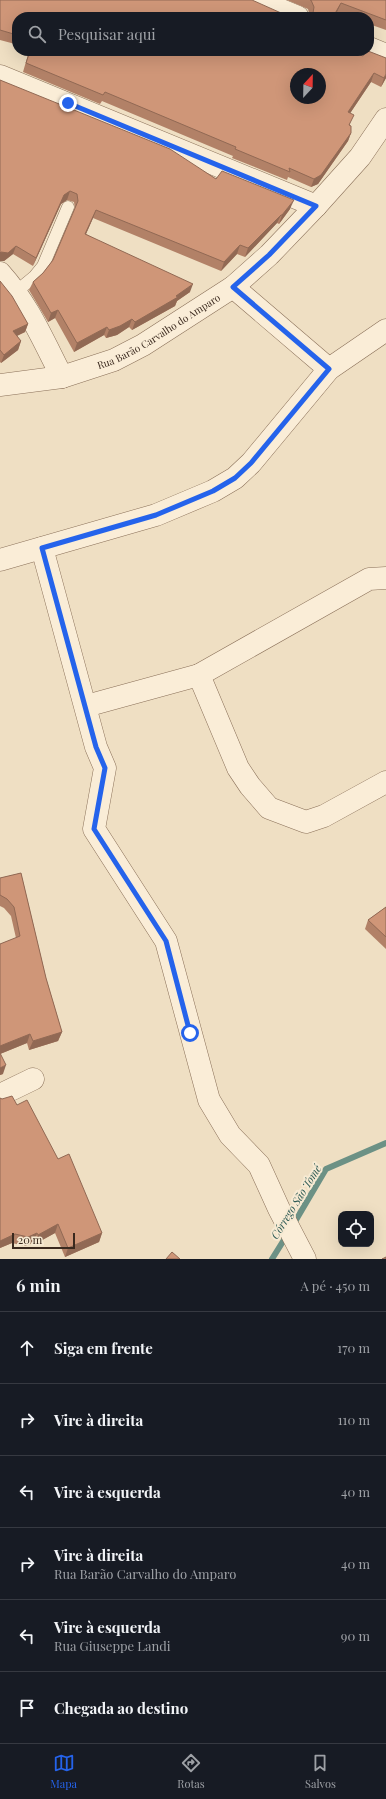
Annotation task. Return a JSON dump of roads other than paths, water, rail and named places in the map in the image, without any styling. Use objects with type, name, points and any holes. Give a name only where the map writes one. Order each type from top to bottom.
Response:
[{"type":"street","points":[[257,0],[286,12]]},
{"type":"street","points":[[374,50],[386,55]]},
{"type":"street","points":[[0,76],[316,206]]},
{"type":"street","name":"Rua Barão Carvalho do Amparo","points":[[0,385],[62,377],[114,360],[143,345],[233,287],[269,255],[316,206],[360,157],[386,119]]},
{"type":"street","points":[[0,273],[17,291],[32,317],[62,377]]},
{"type":"street","points":[[233,287],[329,369]]},
{"type":"street","points":[[0,560],[156,515],[213,491],[235,478],[251,463],[329,369],[386,330]]},
{"type":"street","points":[[42,548],[96,747],[105,768],[94,829],[166,941],[209,1100],[230,1135],[259,1165],[279,1210],[305,1259]]},
{"type":"street","points":[[86,706],[199,675],[369,579],[386,578]]},
{"type":"street","points":[[199,675],[238,768],[250,786],[269,808],[306,822],[324,816],[386,782]]},
{"type":"street","points":[[0,1095],[33,1079]]},
{"type":"lane","points":[[17,291],[34,277],[43,266],[68,207]]},
{"type":"waterway","name":"Córrego São Tomé","points":[[293,1225],[326,1169],[386,1143]]},
{"type":"waterway","name":"Córrego São Tomé","points":[[272,1259],[287,1235]]}]
